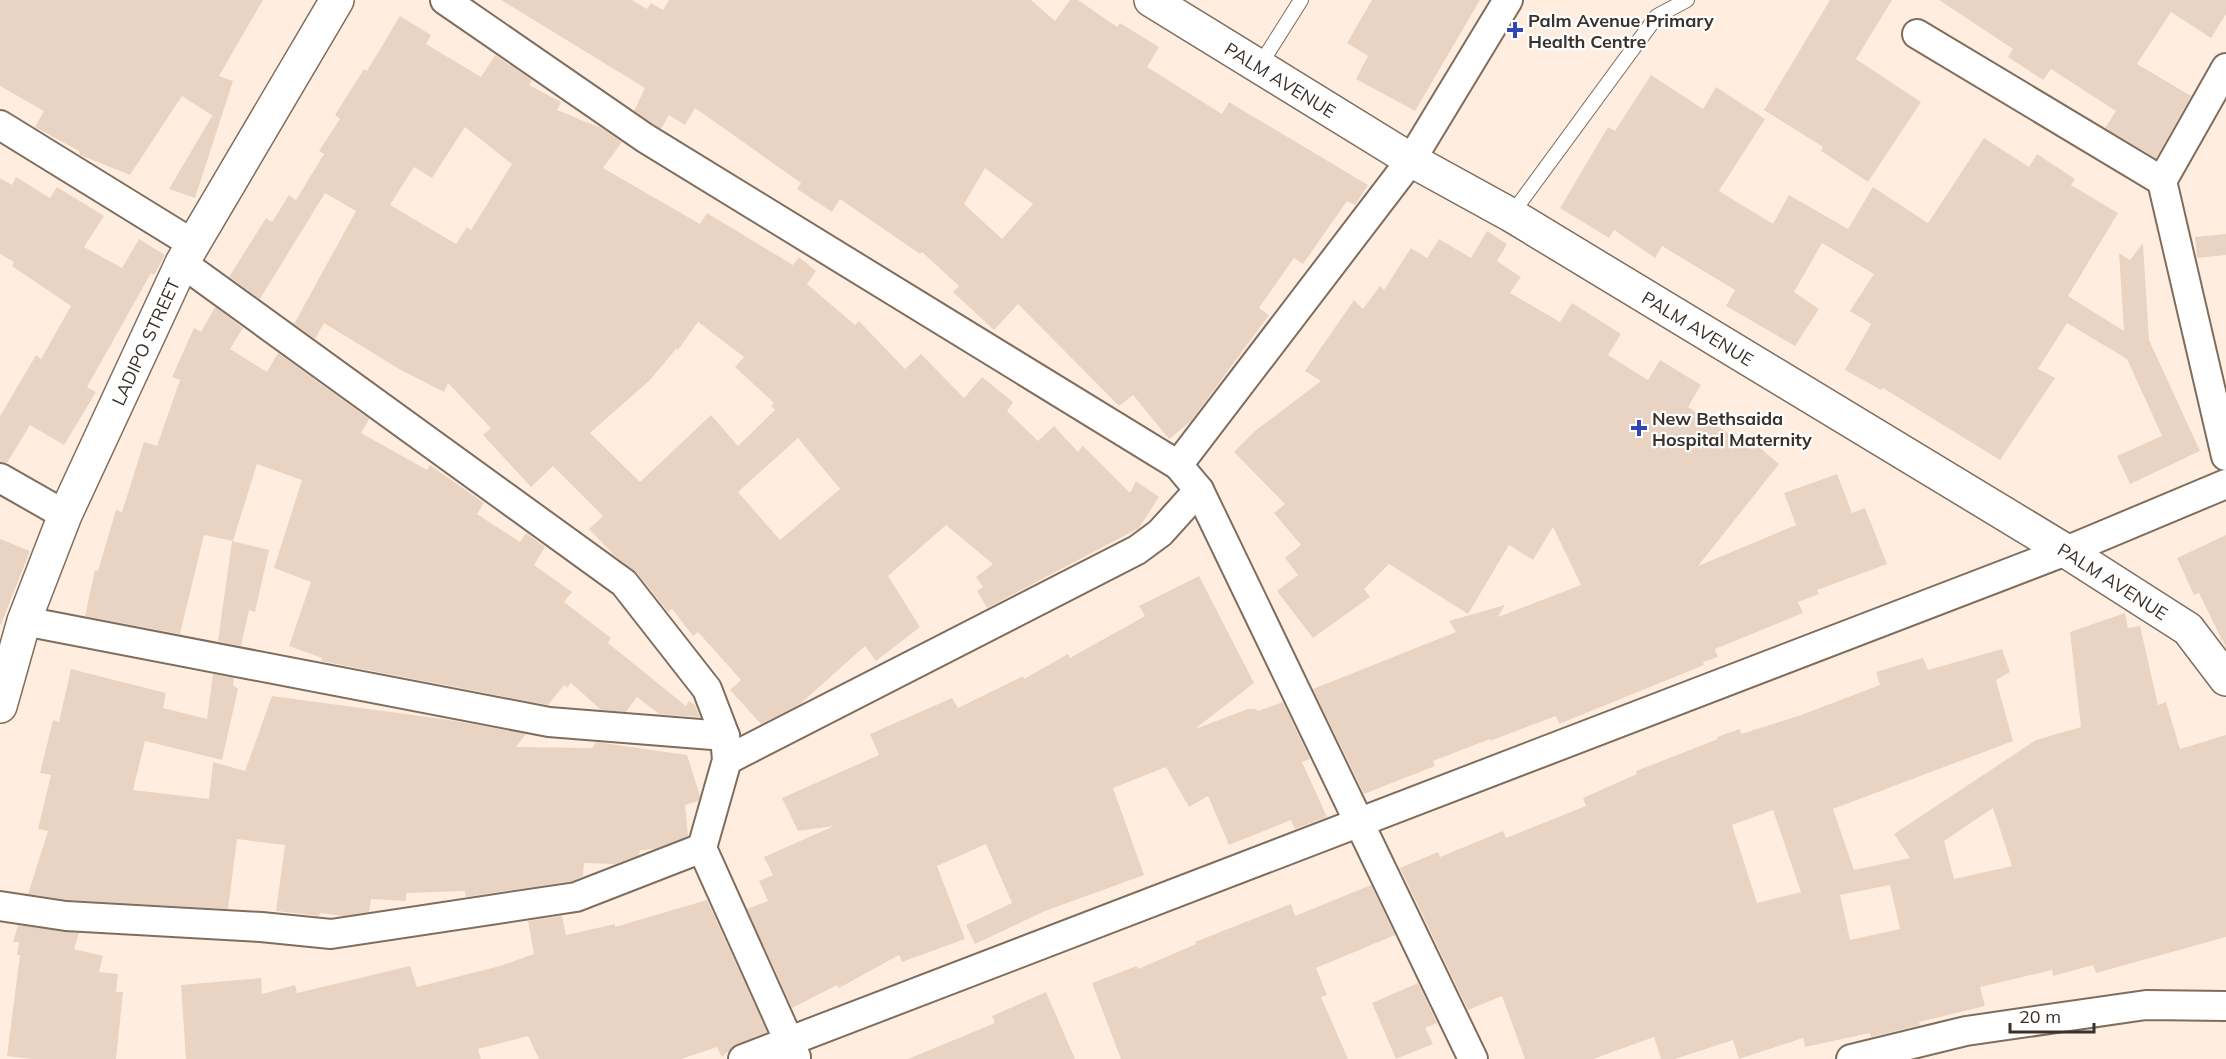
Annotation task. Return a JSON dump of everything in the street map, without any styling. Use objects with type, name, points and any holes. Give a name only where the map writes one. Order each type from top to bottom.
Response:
[{"type":"street","name":"LADIPO STREET","points":[[0,706],[24,621],[65,515],[188,254],[337,0]]},
{"type":"street","points":[[445,0],[645,138],[1178,465],[1199,490],[1360,820],[1473,1059]]},
{"type":"street","name":"PALM AVENUE","points":[[1151,0],[1411,160],[1511,215],[2066,551],[2188,629],[2226,679]]},
{"type":"street","points":[[1178,465],[1411,160],[1508,0]]},
{"type":"street","points":[[1917,34],[2162,182]]},
{"type":"street","points":[[2226,68],[2162,182],[2226,456]]},
{"type":"street","points":[[0,125],[188,254],[624,583],[707,689],[726,748],[702,848],[794,1050]]},
{"type":"street","points":[[0,478],[65,515]]},
{"type":"street","points":[[743,1059],[794,1050],[1360,820],[2066,551],[2226,484]]},
{"type":"street","points":[[24,621],[549,722],[726,748],[1137,550],[1160,533],[1199,490]]},
{"type":"street","points":[[0,906],[66,916],[261,927],[332,934],[576,897],[702,848]]},
{"type":"street","points":[[1851,1059],[1966,1031],[2146,1005],[2226,1006]]},
{"type":"lane","points":[[1260,65],[1301,0]]},
{"type":"lane","points":[[1511,215],[1657,16],[1687,0]]},
{"type":"building","points":[[0,0],[263,0],[219,76],[233,81],[195,198],[169,189],[212,116],[216,118],[182,96],[130,175],[80,155],[79,151],[35,127],[44,111],[0,86]]},
{"type":"building","points":[[501,0],[632,0],[647,9],[651,3],[663,10],[669,0],[1031,0],[1055,21],[1070,0],[1078,0],[1117,27],[1120,23],[1159,47],[1147,67],[1222,114],[1229,102],[1368,185],[1355,205],[1347,201],[1303,264],[1294,258],[1259,308],[1269,315],[1191,421],[1169,439],[1133,395],[1119,406],[1018,304],[994,330],[953,292],[959,286],[922,252],[920,254],[840,199],[832,212],[797,189],[801,183],[695,108],[685,125],[669,115],[661,129],[634,111],[645,88]],"holes":[[[985,168],[1033,204],[1002,239],[964,204]]]},
{"type":"building","points":[[1372,0],[1480,0],[1415,111],[1356,79],[1368,56],[1347,43]]},
{"type":"building","points":[[1830,0],[1892,0],[1856,59],[1921,102],[1868,182],[1821,151],[1823,147],[1764,110]]},
{"type":"building","points":[[1939,0],[2226,0],[2226,14],[2211,38],[2171,12],[2137,64],[2191,96],[2156,158],[2105,128],[2116,111],[2051,69],[2043,80],[2008,57],[2013,49]]},
{"type":"building","points":[[400,16],[431,35],[426,44],[481,77],[495,55],[532,80],[529,85],[561,102],[557,110],[601,128],[622,142],[603,168],[700,224],[707,213],[793,265],[799,257],[816,271],[807,284],[855,325],[859,321],[905,369],[921,354],[964,398],[982,377],[1013,402],[1007,411],[1038,441],[1054,426],[1078,452],[1083,446],[1130,493],[1136,481],[1159,497],[1139,528],[987,608],[977,591],[983,587],[976,577],[993,564],[946,525],[888,576],[920,627],[876,661],[865,646],[799,705],[761,724],[730,690],[741,680],[698,632],[693,636],[672,609],[668,612],[637,573],[614,555],[589,529],[603,516],[553,466],[531,487],[483,435],[491,428],[448,383],[444,392],[399,369],[324,323],[315,339],[294,324],[356,211],[325,193],[260,299],[229,277],[266,218],[272,222],[289,195],[296,200],[324,154],[319,151],[340,119],[335,115],[364,69],[367,71]],"holes":[[[465,127],[512,164],[471,230],[467,227],[456,244],[390,205],[414,167],[432,178]],[[698,322],[744,357],[735,367],[774,403],[771,406],[775,410],[738,446],[711,415],[640,482],[590,433],[650,380],[676,349],[678,350]],[[798,438],[840,489],[780,540],[738,492]]]},
{"type":"building","points":[[1651,75],[1703,109],[1716,87],[1765,119],[1719,191],[1773,224],[1789,195],[1848,229],[1873,187],[1928,223],[1984,138],[2029,167],[2037,154],[2075,179],[2071,185],[2118,213],[2068,296],[2124,331],[2119,253],[2130,260],[2143,243],[2149,340],[2200,451],[2130,484],[2117,456],[2162,436],[2127,359],[2067,323],[2038,369],[2055,378],[2000,460],[1883,388],[1881,390],[1845,370],[1871,324],[1850,311],[1874,274],[1822,243],[1794,292],[1819,309],[1795,346],[1726,306],[1735,290],[1662,246],[1655,258],[1614,230],[1609,238],[1560,208],[1608,127],[1615,131]]},
{"type":"building","points":[[16,177],[50,198],[57,187],[104,216],[84,247],[122,268],[139,239],[165,255],[154,275],[151,273],[87,387],[96,392],[64,445],[30,425],[7,463],[0,462],[0,416],[36,355],[41,359],[71,306],[12,266],[14,262],[0,254],[0,178],[12,185]]},
{"type":"building","points":[[1487,231],[1507,244],[1497,261],[1521,277],[1510,293],[1560,322],[1572,303],[1621,334],[1608,355],[1648,380],[1660,360],[1701,385],[1688,407],[1742,442],[1747,437],[1779,464],[1698,566],[1796,525],[1784,493],[1837,474],[1852,513],[1865,508],[1887,564],[1817,590],[1819,594],[1798,602],[1803,613],[1715,649],[1718,657],[1703,662],[1704,665],[1559,724],[1556,716],[1490,741],[1490,739],[1433,761],[1435,766],[1364,794],[1313,689],[1456,632],[1449,621],[1505,605],[1498,617],[1581,585],[1553,527],[1533,560],[1509,545],[1468,614],[1389,564],[1364,589],[1370,597],[1313,638],[1277,591],[1298,575],[1285,558],[1301,545],[1274,513],[1285,504],[1234,452],[1255,431],[1321,381],[1305,371],[1354,300],[1363,309],[1380,286],[1384,290],[1411,248],[1427,258],[1439,239],[1471,258]]},
{"type":"building","points":[[2226,234],[2226,255],[2197,258],[2195,237]]},
{"type":"building","points":[[215,307],[243,328],[230,349],[267,372],[278,353],[369,419],[361,433],[427,470],[430,465],[484,503],[477,514],[520,542],[526,533],[545,547],[534,565],[572,592],[564,602],[611,638],[608,643],[686,706],[689,701],[695,705],[700,717],[659,714],[637,697],[626,712],[601,710],[571,683],[567,688],[564,685],[548,705],[321,661],[322,658],[289,646],[311,582],[274,568],[302,480],[257,464],[233,541],[204,535],[180,634],[85,616],[95,570],[98,571],[116,510],[122,512],[144,442],[157,446],[180,380],[172,377],[194,328],[201,332]]},
{"type":"building","points":[[2226,535],[2226,648],[2199,593],[2194,595],[2177,558]]},
{"type":"building","points":[[0,539],[30,551],[1,624],[0,624]]},
{"type":"building","points":[[232,541],[269,550],[255,612],[249,610],[241,646],[218,641]]},
{"type":"building","points":[[1199,576],[1254,683],[1195,729],[1248,709],[1258,711],[1283,702],[1310,759],[1302,762],[1327,817],[1295,829],[1291,820],[1229,845],[1208,796],[1189,807],[1166,767],[1113,788],[1144,875],[1045,911],[975,944],[966,925],[1012,903],[986,844],[937,866],[965,939],[902,962],[899,955],[839,988],[837,985],[792,1008],[747,909],[768,901],[759,881],[773,875],[764,857],[834,826],[798,831],[782,798],[879,755],[870,734],[952,698],[958,708],[1023,676],[1024,679],[1068,654],[1070,658],[1145,616],[1139,606]]},
{"type":"building","points":[[2125,613],[2128,628],[2140,626],[2158,705],[2166,702],[2180,749],[2226,735],[2226,937],[2096,973],[2093,965],[2053,976],[2052,970],[1980,987],[1985,1006],[1919,1022],[1920,1025],[1871,1037],[1870,1033],[1805,1047],[1803,1038],[1739,1059],[1733,1040],[1675,1059],[1661,1059],[1654,1037],[1593,1059],[1525,1059],[1502,996],[1468,1010],[1400,868],[1438,852],[1440,857],[1503,831],[1506,838],[1586,806],[1583,798],[1637,774],[1636,771],[1718,739],[1717,737],[1740,729],[1741,734],[1801,715],[1880,685],[1876,672],[1923,658],[1928,670],[2002,649],[2010,672],[1996,680],[2013,741],[1833,809],[1854,870],[1910,858],[1894,834],[2036,740],[2081,727],[2070,632]],"holes":[[[1993,808],[2012,866],[1954,879],[1944,841]],[[1773,810],[1801,892],[1757,903],[1732,825]],[[1890,885],[1900,929],[1850,940],[1840,895]]]},
{"type":"building","points":[[71,669],[166,693],[163,708],[207,719],[213,674],[234,678],[233,685],[238,689],[222,760],[145,741],[133,790],[209,799],[213,762],[245,771],[272,696],[450,720],[526,734],[516,747],[592,748],[596,742],[687,755],[700,796],[698,801],[685,805],[688,836],[655,849],[640,850],[639,855],[615,864],[584,863],[583,876],[572,881],[466,897],[465,891],[406,893],[406,901],[371,899],[369,912],[343,916],[276,911],[285,845],[237,839],[228,909],[68,900],[28,894],[48,831],[38,829],[51,775],[40,773],[53,720],[59,722]]},
{"type":"building","points":[[1371,885],[1395,935],[1316,968],[1327,995],[1321,997],[1348,1059],[1121,1059],[1092,983],[1137,966],[1138,969],[1196,944],[1195,942],[1291,904],[1295,916]]},
{"type":"building","points":[[707,900],[767,1032],[737,1044],[722,1057],[717,1047],[681,1059],[539,1059],[528,1036],[478,1049],[481,1059],[186,1059],[181,985],[261,978],[262,994],[295,985],[297,993],[410,966],[417,987],[500,966],[534,954],[528,921],[562,916],[566,935],[615,924],[615,927]]},
{"type":"building","points":[[18,925],[79,933],[74,949],[103,956],[99,972],[118,974],[116,992],[123,992],[116,1059],[32,1059],[7,1056],[20,955],[17,955],[19,942],[13,942]]},
{"type":"building","points":[[1418,983],[1437,1023],[1425,1028],[1433,1044],[1396,1059],[1372,1003]]},
{"type":"building","points":[[1046,992],[1075,1059],[908,1059],[995,1023],[992,1016]]},
{"type":"place","name":"Palm Avenue Primary Health Centre","points":[[1515,30]]},
{"type":"place","name":"New Bethsaida Hospital Maternity","points":[[1639,428]]}]
